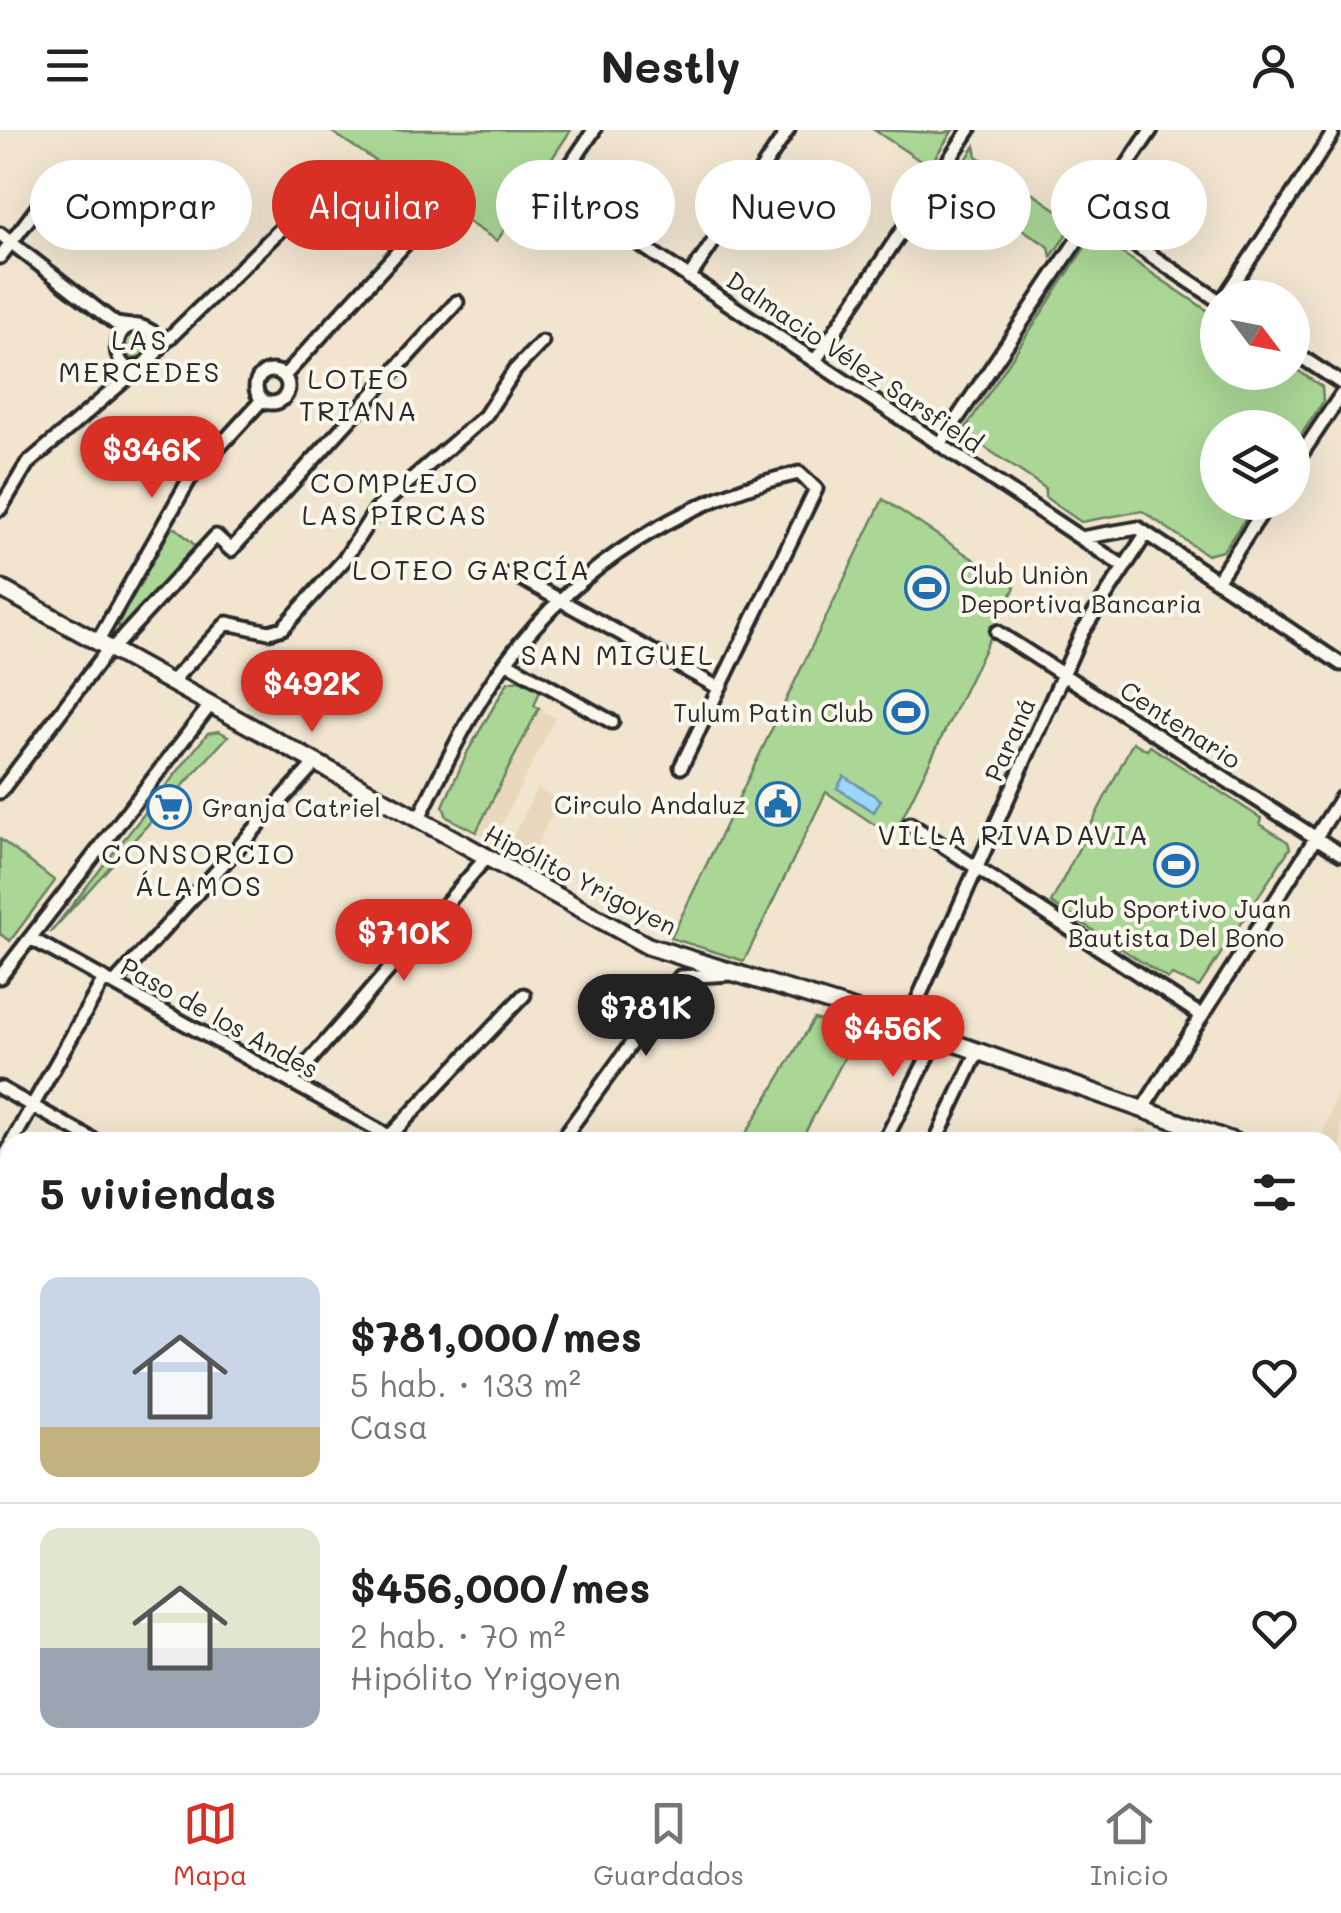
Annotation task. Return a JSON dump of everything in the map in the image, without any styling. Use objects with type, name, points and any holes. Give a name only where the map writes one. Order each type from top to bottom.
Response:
[{"type":"main road","name":"Hipólito Yrigoyen","points":[[0,588],[634,939],[732,974],[906,1026],[1208,1132]]},
{"type":"street","name":"Dalmacio Vélez Sarsfield","points":[[594,130],[555,188],[1124,567]]},
{"type":"street","points":[[690,278],[788,130]]},
{"type":"street","points":[[815,361],[969,130]]},
{"type":"street","points":[[1132,160],[1152,130]]},
{"type":"street","points":[[1234,280],[1333,135]]},
{"type":"street","points":[[0,257],[6,238],[30,212]]},
{"type":"street","points":[[6,238],[114,321],[146,328],[154,336],[157,351]]},
{"type":"street","points":[[0,509],[27,464],[124,378],[150,363],[172,335],[272,238]]},
{"type":"street","points":[[262,400],[275,403],[286,396],[284,376],[400,250]]},
{"type":"street","points":[[940,444],[1071,250]]},
{"type":"street","points":[[1145,250],[1200,286]]},
{"type":"street","points":[[0,792],[107,646],[216,536],[231,550],[457,302]]},
{"type":"street","points":[[114,321],[116,352],[124,364],[124,378]]},
{"type":"street","points":[[117,339],[132,326]]},
{"type":"street","points":[[154,336],[172,335]]},
{"type":"street","points":[[171,682],[227,622],[268,632],[283,628],[344,560],[376,510],[485,416],[515,370],[542,342]]},
{"type":"street","points":[[1310,362],[1341,383]]},
{"type":"street","points":[[124,364],[140,367]]},
{"type":"street","points":[[262,400],[256,388],[260,376],[272,371],[284,376]]},
{"type":"street","points":[[1310,441],[1341,395]]},
{"type":"street","points":[[107,646],[190,480],[262,400]]},
{"type":"street","points":[[418,820],[468,722],[506,662],[560,600],[655,528],[731,490],[799,474],[816,489],[681,767]]},
{"type":"street","points":[[1217,581],[1257,520]]},
{"type":"street","points":[[1080,538],[1138,528],[1341,664]]},
{"type":"street","name":"Paraná","points":[[906,1026],[1082,632],[1146,534]]},
{"type":"street","points":[[511,573],[719,688]]},
{"type":"street","name":"Centenario","points":[[996,632],[1341,854]]},
{"type":"street","points":[[506,662],[612,722]]},
{"type":"street","points":[[0,977],[211,704]]},
{"type":"street","points":[[18,1132],[109,982],[315,762]]},
{"type":"street","points":[[1143,1108],[1341,798]]},
{"type":"street","points":[[910,824],[1202,1016]]},
{"type":"street","points":[[291,1082],[486,858]]},
{"type":"street","name":"Paso de los Andes","points":[[30,938],[374,1132]]},
{"type":"street","points":[[567,1132],[680,977],[732,974]]},
{"type":"street","points":[[393,1132],[524,994]]},
{"type":"street","points":[[889,1132],[938,1037]]},
{"type":"street","points":[[940,1132],[978,1051]]},
{"type":"street","points":[[0,1088],[78,1132]]},
{"type":"shaded area","points":[[539,708],[555,718],[493,841],[476,832]]},
{"type":"shaded area","points":[[537,788],[560,800],[528,861],[507,849]]},
{"type":"shaded area","points":[[1340,1084],[1341,1132],[1323,1132]]},
{"type":"green space","points":[[329,130],[571,130],[551,160],[496,160],[496,240],[476,227],[476,160],[374,160]]},
{"type":"green space","points":[[874,130],[953,130],[933,160],[919,160]]},
{"type":"green space","points":[[975,146],[977,156],[983,160],[966,160]]},
{"type":"green space","points":[[1031,192],[1051,206],[1051,250],[1056,250],[1051,257],[1049,247],[1031,235]]},
{"type":"green space","points":[[1083,250],[1117,250],[1200,306],[1200,390],[1310,390],[1310,379],[1322,387],[1323,402],[1310,422],[1310,410],[1200,410],[1200,520],[1244,520],[1223,551],[1207,555],[1142,511],[1081,522],[1045,497],[1045,488],[977,442],[963,443],[961,435]]},
{"type":"green space","points":[[136,333],[145,337],[149,346],[145,355],[136,359],[127,355],[123,346],[127,337]]},
{"type":"green space","points":[[883,499],[1015,587],[893,837],[826,792],[744,961],[671,938]]},
{"type":"green space","points":[[176,528],[199,549],[121,635],[118,624],[171,529]]},
{"type":"green space","points":[[519,680],[540,691],[534,706],[539,708],[476,832],[447,817],[443,806],[468,751],[508,682]]},
{"type":"green space","points":[[219,731],[228,736],[50,933],[208,733]]},
{"type":"green space","name":"Club Sportivo Juan Bautista Del Bono","points":[[1133,742],[1147,750],[1150,746],[1262,819],[1260,824],[1288,842],[1290,848],[1199,987],[1172,975],[1168,979],[1051,903]]},
{"type":"green space","points":[[0,839],[55,881],[10,941],[0,934]]},
{"type":"green space","points":[[814,1019],[858,1032],[805,1132],[747,1132]]},
{"type":"water","points":[[844,776],[881,800],[874,812],[837,788]]},
{"type":"place","name":"Club Uniòn Deportiva Bancaria","points":[[927,588]]},
{"type":"place","name":"Tulum Patìn Club","points":[[906,712]]},
{"type":"place","name":"Circulo Andaluz","points":[[778,804]]},
{"type":"place","name":"Granja Catriel","points":[[169,807]]},
{"type":"place","name":"Club Sportivo Juan Bautista Del Bono","points":[[1176,865]]},
{"type":"district","name":"LAS MERCEDES","points":[[140,355]]},
{"type":"district","name":"LOTEO TRIANA","points":[[359,394]]},
{"type":"district","name":"COMPLEJO LAS PIRCAS","points":[[395,498]]},
{"type":"district","name":"LOTEO GARCÍA","points":[[472,569]]},
{"type":"district","name":"SAN MIGUEL","points":[[618,654]]},
{"type":"district","name":"VILLA RIVADAVIA","points":[[1014,834]]},
{"type":"district","name":"CONSORCIO ÁLAMOS","points":[[199,869]]}]
